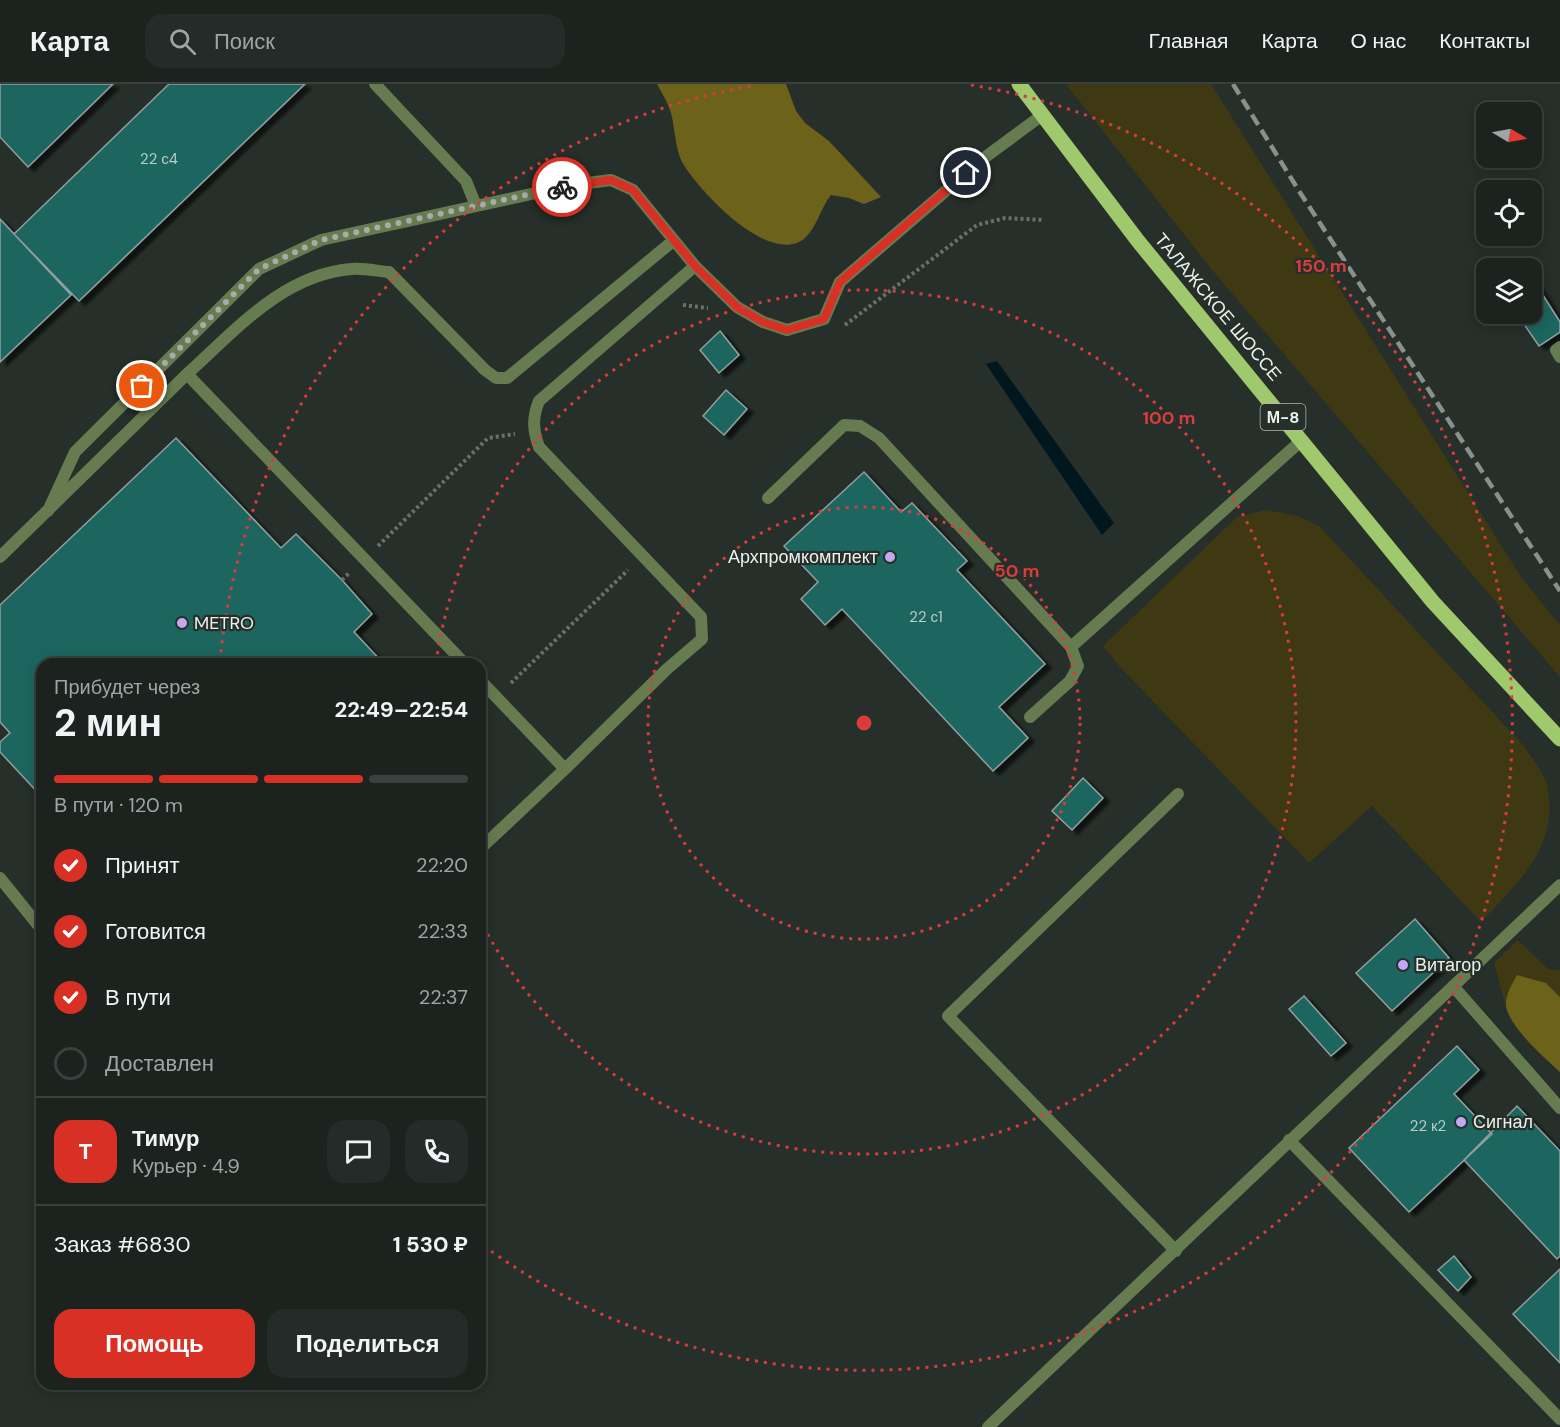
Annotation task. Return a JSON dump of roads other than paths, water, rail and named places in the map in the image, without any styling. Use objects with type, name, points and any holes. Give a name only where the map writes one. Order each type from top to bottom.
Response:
[{"type":"main road","name":"ТАЛАЖСКОЕ ШОССЕ","points":[[1019,84],[1137,241],[1433,602],[1560,739]]},
{"type":"lane","points":[[375,84],[466,181],[476,206]]},
{"type":"lane","points":[[48,512],[75,452],[259,269],[321,240],[572,185],[611,180],[633,190],[673,242],[737,307],[763,322],[787,330],[824,319],[840,282],[984,158],[1041,116]]},
{"type":"lane","points":[[0,556],[48,512],[187,374],[272,298],[303,281],[352,269],[389,272],[485,370],[496,378],[507,378],[673,242]]},
{"type":"lane","points":[[486,843],[634,700],[702,639],[701,617],[539,447],[534,431],[534,413],[539,401],[695,266]]},
{"type":"lane","points":[[1560,347],[1556,350],[1560,357]]},
{"type":"lane","points":[[187,374],[459,658]]},
{"type":"lane","points":[[768,498],[844,425],[861,426],[879,438],[1071,647],[1078,666],[1070,681],[1030,717]]},
{"type":"lane","points":[[1071,647],[1302,440]]},
{"type":"lane","points":[[486,686],[565,769]]},
{"type":"lane","points":[[1176,1251],[948,1016],[1178,794]]},
{"type":"lane","points":[[0,879],[36,923]]},
{"type":"lane","points":[[988,1427],[1176,1251],[1289,1140],[1558,890]]},
{"type":"lane","points":[[1453,986],[1560,1108]]},
{"type":"lane","points":[[1289,1140],[1560,1419]]},
{"type":"water","points":[[997,361],[1114,523],[1102,535],[986,364]]},
{"type":"railway","points":[[1233,84],[1299,191],[1560,591]]},
{"type":"place","name":"Архпромкомплект","points":[[890,557]]},
{"type":"place","name":"METRO","points":[[182,623]]},
{"type":"place","name":"Витагор","points":[[1403,965]]},
{"type":"place","name":"Сигнал","points":[[1461,1122]]}]
